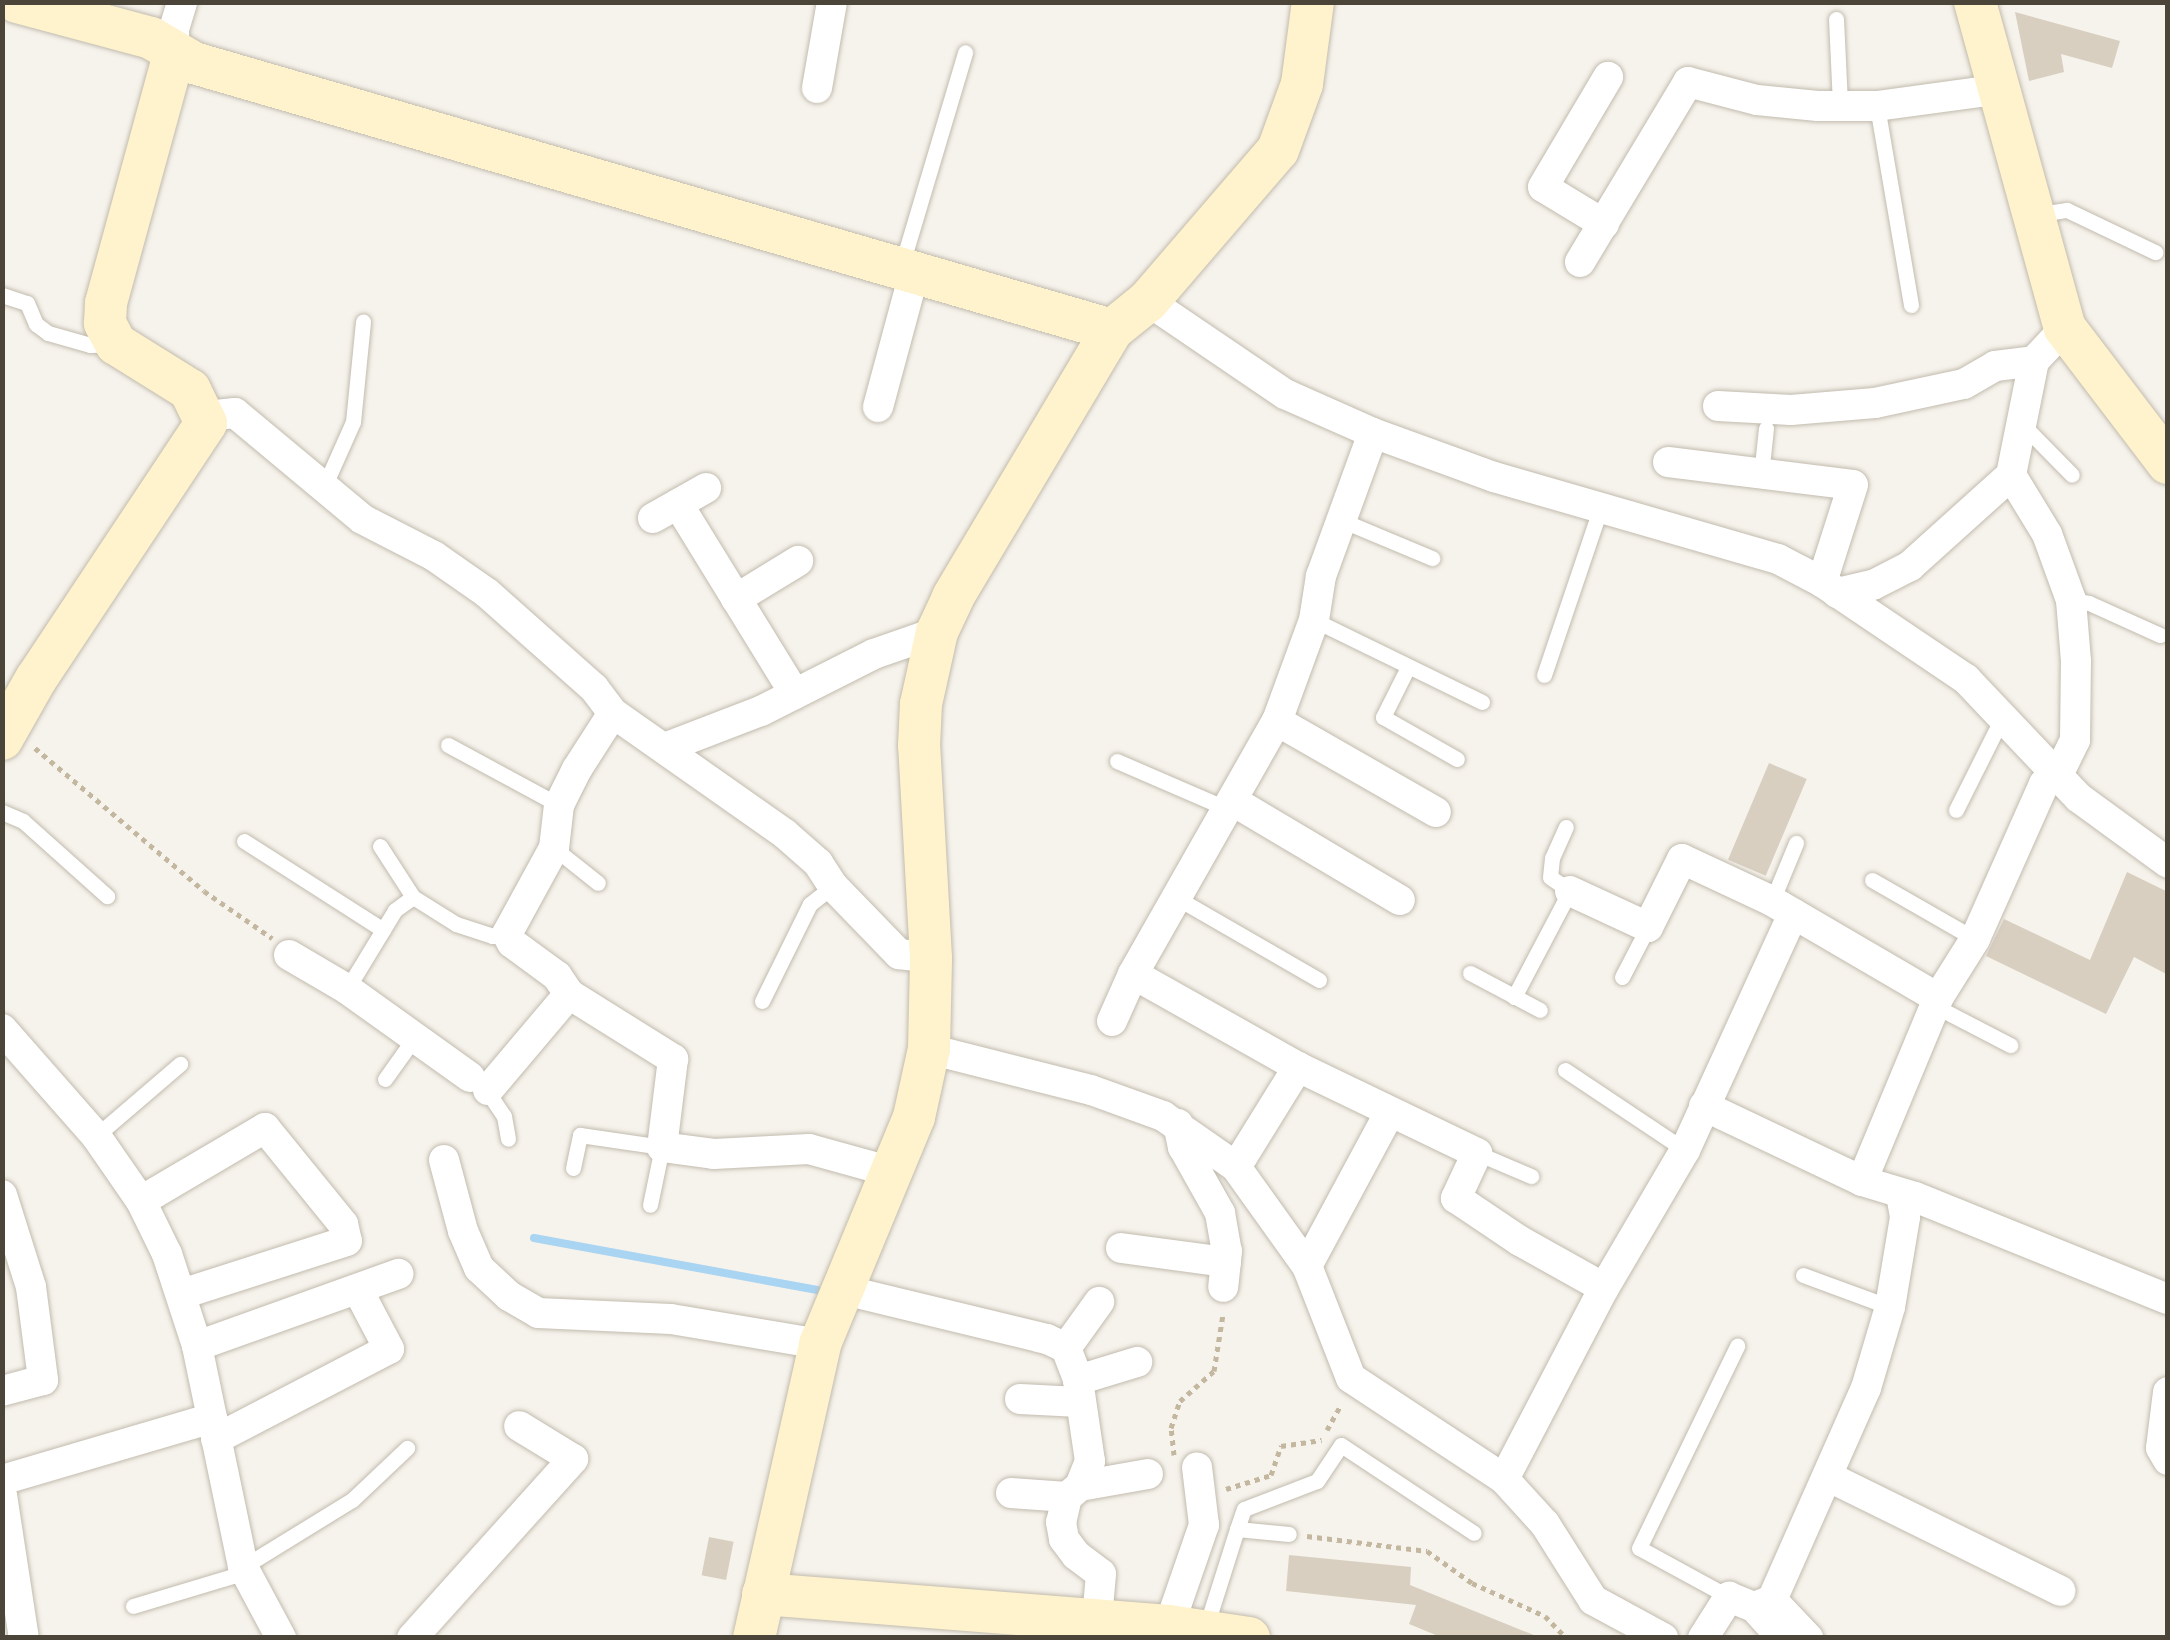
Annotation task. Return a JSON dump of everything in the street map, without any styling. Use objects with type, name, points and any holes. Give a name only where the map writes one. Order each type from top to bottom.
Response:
[{"type":"street","points":[[17,2],[152,38],[174,54],[1112,330]]},
{"type":"street","points":[[17,742],[36,679],[200,437],[206,416],[190,390],[116,344],[105,323],[106,302],[174,54],[174,29],[182,2]]},
{"type":"street","points":[[817,88],[832,2]]},
{"type":"street","points":[[754,1638],[820,1344],[914,1117],[929,1049],[930,958],[919,746],[921,704],[938,632],[953,597],[1112,330],[1148,301],[1278,150],[1302,84],[1313,2]]},
{"type":"street","points":[[1975,2],[2065,328],[2159,445]]},
{"type":"street","points":[[1604,224],[1543,187],[1608,77]]},
{"type":"street","points":[[1580,262],[1688,82],[1757,100],[1840,106],[1877,106],[2001,89]]},
{"type":"street","points":[[878,407],[907,272]]},
{"type":"street","points":[[1148,301],[1285,394],[1373,433],[1494,477],[1778,559],[1830,588],[1966,679],[2109,822],[2168,864]]},
{"type":"street","points":[[1830,588],[1873,584],[1910,566],[2011,475],[2034,361],[2065,328]]},
{"type":"street","points":[[1718,406],[1792,410],[1875,403],[1964,384],[1995,366],[2034,361]]},
{"type":"street","points":[[206,416],[235,413],[362,519],[434,556],[487,594],[594,688],[614,714],[785,834],[818,863],[833,886],[898,954],[930,958]]},
{"type":"street","points":[[1112,1021],[1132,974],[1278,721],[1314,620],[1321,576],[1373,433]]},
{"type":"street","points":[[1668,462],[1852,485],[1830,588]]},
{"type":"street","points":[[1862,1181],[1936,1002],[1975,939],[2044,784],[2058,775],[2074,740],[2076,660],[2071,600],[2047,534],[2011,475]]},
{"type":"street","points":[[706,488],[665,511],[736,599],[795,694]]},
{"type":"street","points":[[736,599],[798,561]]},
{"type":"street","points":[[666,747],[795,694],[874,654],[938,632]]},
{"type":"street","points":[[614,714],[576,768],[559,805],[554,848],[506,934],[512,943],[556,976],[569,994],[673,1059],[662,1147],[714,1154],[809,1149],[892,1172]]},
{"type":"street","points":[[1278,721],[1436,812]]},
{"type":"street","points":[[1230,805],[1400,900]]},
{"type":"street","points":[[1570,891],[1648,927],[1682,859],[1783,907],[1936,1002]]},
{"type":"street","points":[[1504,1479],[1604,1288],[1684,1150],[1783,907]]},
{"type":"street","points":[[290,955],[347,989],[479,1084],[569,994]]},
{"type":"street","points":[[1132,974],[1298,1067],[1477,1153],[1456,1198],[1520,1242],[1604,1288]]},
{"type":"street","points":[[2,1030],[96,1136],[141,1201],[182,1294],[245,1570],[281,1637]]},
{"type":"street","points":[[929,1049],[1091,1090],[1178,1124],[1236,1168],[1308,1266],[1317,1300],[1354,1380],[1504,1479],[1545,1524],[1594,1600],[1663,1638]]},
{"type":"street","points":[[1236,1168],[1298,1067]]},
{"type":"street","points":[[1704,1106],[1862,1181],[1915,1197],[2168,1299]]},
{"type":"street","points":[[1308,1266],[1390,1114]]},
{"type":"street","points":[[1140,1243],[1224,1274],[1220,1213],[1183,1147],[1178,1124]]},
{"type":"street","points":[[141,1201],[264,1128],[343,1224],[347,1241],[182,1294]]},
{"type":"street","points":[[444,1160],[462,1231],[479,1268],[509,1296],[538,1313],[671,1319],[820,1344]]},
{"type":"street","points":[[2,1195],[30,1287],[43,1380],[2,1391]]},
{"type":"street","points":[[1703,1638],[1752,1601],[1829,1477],[1866,1388],[1890,1307],[1905,1217],[1901,1195]]},
{"type":"street","points":[[196,1346],[398,1274]]},
{"type":"street","points":[[840,1289],[1048,1338],[1066,1348],[1079,1391],[1090,1461],[1061,1522],[1064,1539],[1076,1556],[1101,1574],[1097,1619]]},
{"type":"street","points":[[2,1480],[214,1428],[389,1349],[358,1290]]},
{"type":"street","points":[[1066,1348],[1099,1302]]},
{"type":"street","points":[[1020,1399],[1079,1391],[1137,1362]]},
{"type":"street","points":[[2168,1392],[2160,1448],[2168,1460]]},
{"type":"street","points":[[412,1638],[573,1460],[519,1426]]},
{"type":"street","points":[[1011,1493],[1074,1492],[1148,1474]]},
{"type":"street","points":[[1829,1477],[2061,1591]]},
{"type":"street","points":[[1187,1628],[1204,1525],[1198,1480]]},
{"type":"street","points":[[2,1495],[24,1638]]},
{"type":"street","points":[[763,1594],[1097,1619],[1249,1638]]},
{"type":"street","points":[[1752,1601],[1782,1638]]},
{"type":"street","points":[[1752,1601],[1808,1638]]},
{"type":"lane","points":[[1836,20],[1840,106]]},
{"type":"lane","points":[[907,272],[966,52]]},
{"type":"lane","points":[[1877,106],[1912,305]]},
{"type":"lane","points":[[2032,215],[2066,210],[2155,252]]},
{"type":"lane","points":[[2,295],[28,302],[36,324],[48,334],[90,345],[116,344]]},
{"type":"lane","points":[[324,487],[352,422],[363,321]]},
{"type":"lane","points":[[2022,424],[2072,475]]},
{"type":"lane","points":[[1760,475],[1766,428]]},
{"type":"lane","points":[[1544,675],[1600,506]]},
{"type":"lane","points":[[1341,520],[1432,558]]},
{"type":"lane","points":[[2071,600],[2090,602],[2160,635]]},
{"type":"lane","points":[[1314,620],[1482,702]]},
{"type":"lane","points":[[1408,666],[1383,717],[1457,759]]},
{"type":"lane","points":[[1956,810],[2004,714]]},
{"type":"lane","points":[[448,745],[559,805]]},
{"type":"lane","points":[[1118,760],[1230,805]]},
{"type":"lane","points":[[2,812],[22,821],[107,896]]},
{"type":"lane","points":[[1514,997],[1570,891],[1550,877],[1552,858],[1566,827]]},
{"type":"lane","points":[[244,841],[383,930]]},
{"type":"lane","points":[[1783,907],[1796,844]]},
{"type":"lane","points":[[380,846],[413,898],[456,924],[492,936],[506,934]]},
{"type":"lane","points":[[554,848],[598,883]]},
{"type":"lane","points":[[1872,880],[1975,939]]},
{"type":"lane","points":[[762,1001],[810,904],[833,886]]},
{"type":"lane","points":[[347,989],[395,910],[413,898]]},
{"type":"lane","points":[[1177,898],[1319,980]]},
{"type":"lane","points":[[1622,977],[1648,927]]},
{"type":"lane","points":[[1470,972],[1540,1010]]},
{"type":"lane","points":[[1936,1002],[2010,1045]]},
{"type":"lane","points":[[385,1080],[415,1037]]},
{"type":"lane","points":[[96,1136],[180,1064]]},
{"type":"lane","points":[[1565,1070],[1684,1150]]},
{"type":"lane","points":[[479,1084],[504,1116],[508,1139]]},
{"type":"lane","points":[[573,1168],[580,1135],[662,1147],[650,1205]]},
{"type":"lane","points":[[1477,1153],[1531,1176]]},
{"type":"lane","points":[[1803,1275],[1890,1307]]},
{"type":"lane","points":[[1737,1346],[1639,1548],[1752,1601]]},
{"type":"lane","points":[[1187,1628],[1244,1509],[1317,1481],[1341,1445],[1474,1533]]},
{"type":"lane","points":[[132,1606],[245,1570],[352,1500],[407,1448]]},
{"type":"lane","points":[[1237,1529],[1289,1534]]},
{"type":"path","points":[[17,742],[204,891],[288,949],[290,955]]},
{"type":"path","points":[[1224,1274],[1227,1293],[1214,1371],[1180,1401],[1171,1428],[1174,1458],[1198,1480],[1271,1475],[1281,1446],[1322,1440],[1354,1380]]},
{"type":"path","points":[[1289,1534],[1427,1551],[1472,1583],[1545,1616],[1566,1638]]},
{"type":"building","points":[[2015,12],[2120,41],[2112,68],[2061,54],[2064,72],[2029,81]]},
{"type":"building","points":[[1769,763],[1807,779],[1766,876],[1728,860]]},
{"type":"building","points":[[2127,872],[2168,892],[2168,975],[2134,957],[2106,1014],[1986,956],[2004,919],[2090,960]]},
{"type":"building","points":[[709,1537],[734,1542],[726,1580],[702,1575]]},
{"type":"building","points":[[1289,1555],[1411,1567],[1410,1585],[1541,1638],[1443,1638],[1409,1624],[1416,1605],[1286,1591]]},
{"type":"waterway","points":[[534,1238],[817,1290]]}]
